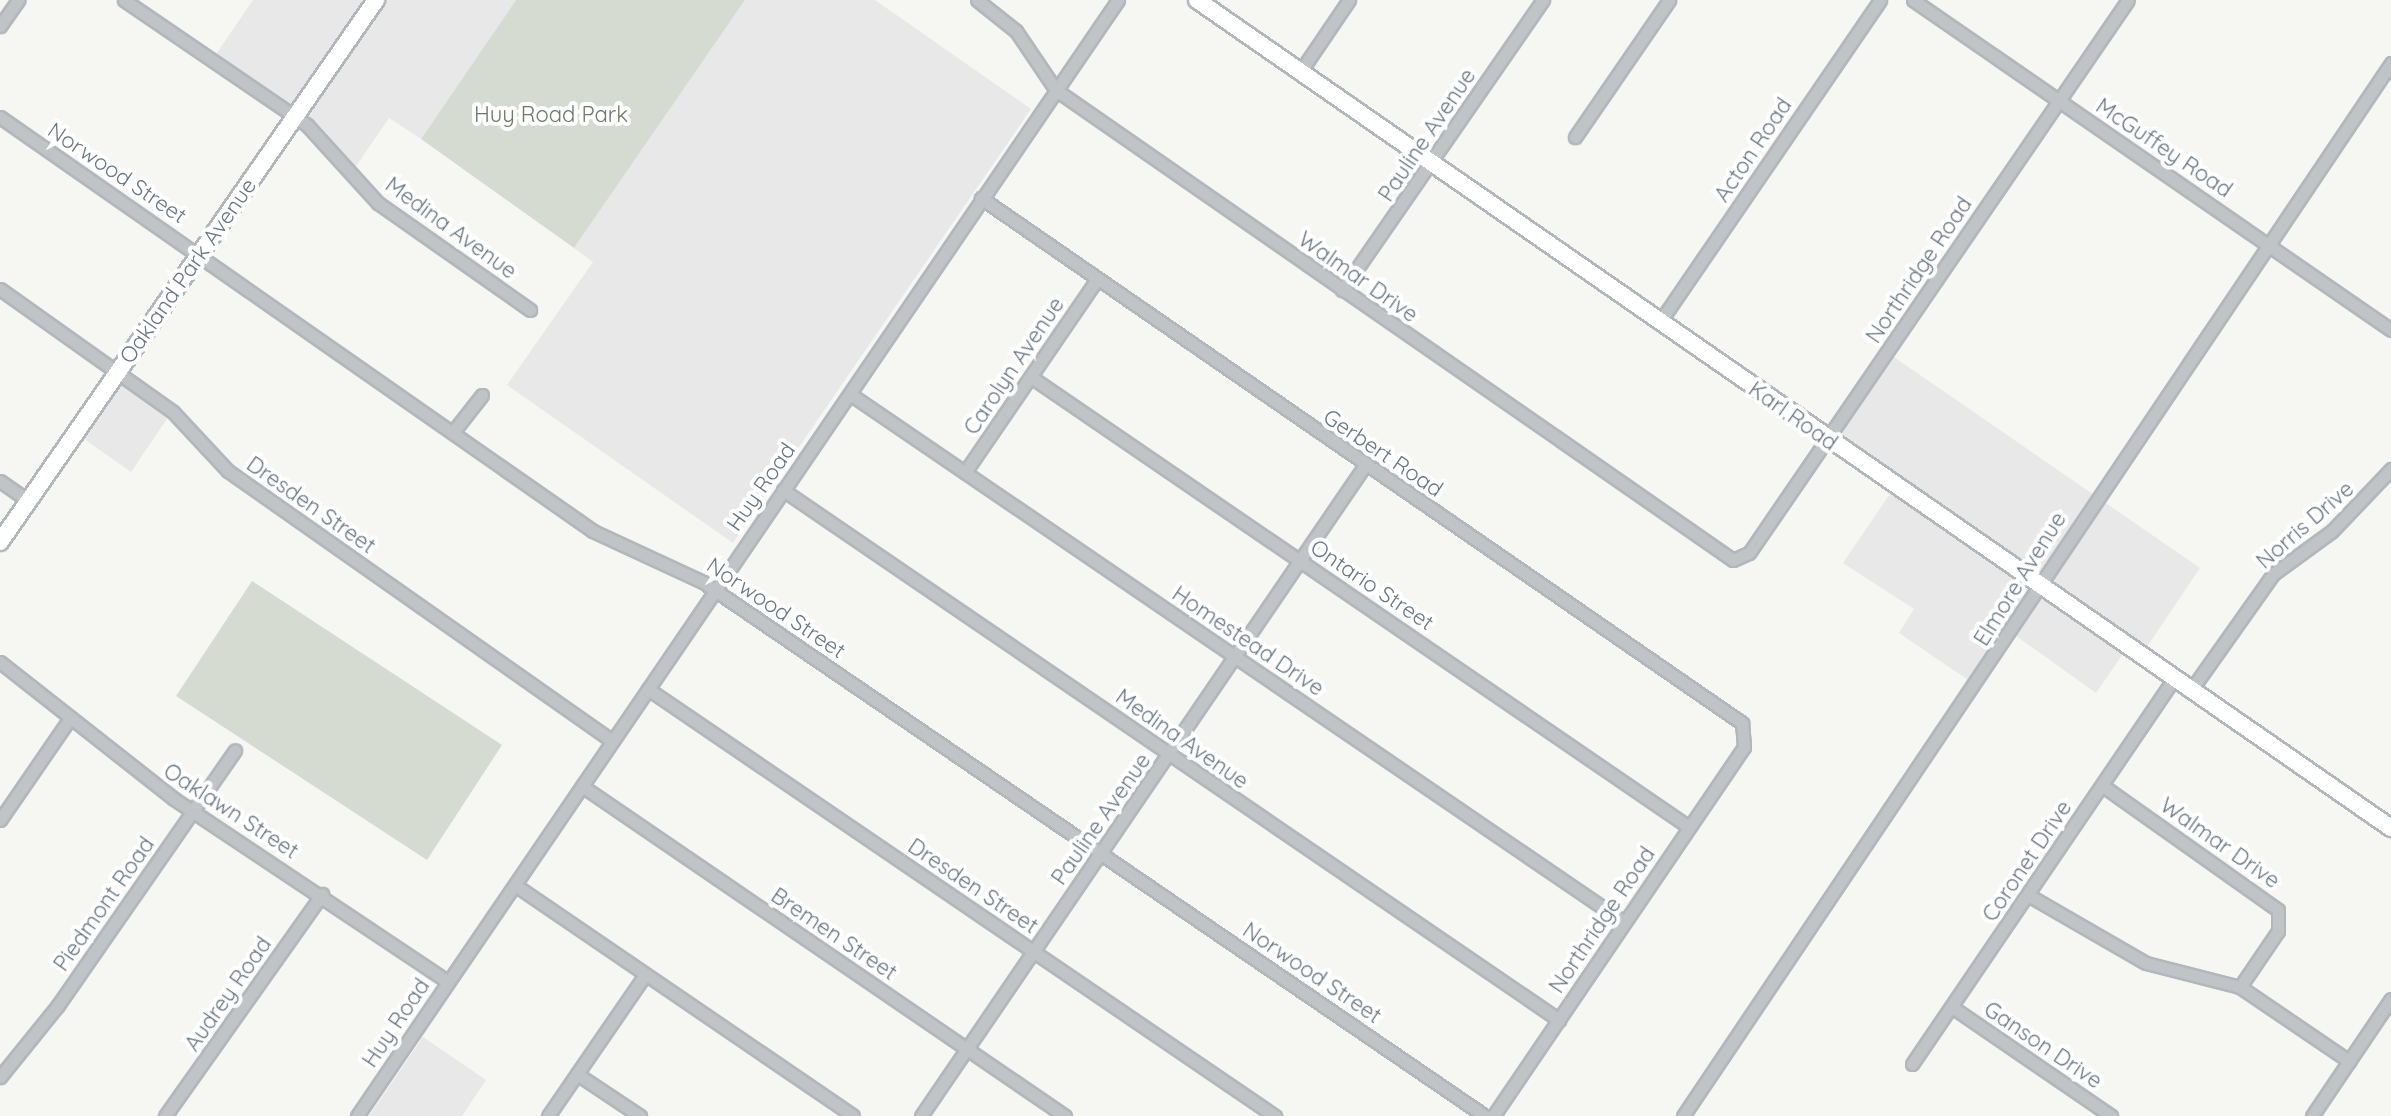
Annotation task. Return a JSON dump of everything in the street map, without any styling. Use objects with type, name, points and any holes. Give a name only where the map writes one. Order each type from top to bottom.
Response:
[{"type":"main road","name":"Oakland Park Avenue","points":[[0,542],[376,0]]},
{"type":"main road","name":"Karl Road","points":[[1197,0],[2391,828]]},
{"type":"street","points":[[0,26],[18,0]]},
{"type":"street","name":"Medina Avenue","points":[[124,0],[295,117],[378,203],[530,310]]},
{"type":"street","name":"Walmar Drive","points":[[977,0],[1016,31],[1056,90],[1726,558],[1740,560]]},
{"type":"street","name":"Huy Road","points":[[357,1116],[1118,0]]},
{"type":"street","points":[[1300,72],[1349,0]]},
{"type":"street","name":"Pauline Avenue","points":[[1342,290],[1543,0]]},
{"type":"street","points":[[1575,137],[1669,0]]},
{"type":"street","name":"Acton Road","points":[[1659,323],[1880,0]]},
{"type":"street","name":"McGuffey Road","points":[[1913,0],[2391,330]]},
{"type":"street","name":"Northridge Road","points":[[1740,560],[1828,440],[2128,0]]},
{"type":"street","name":"Elmore Avenue","points":[[1683,1116],[2041,588],[2121,457],[2391,63]]},
{"type":"street","name":"Norwood Street","points":[[0,117],[614,545],[714,590],[1485,1116]]},
{"type":"street","name":"Gerbert Road","points":[[981,198],[1096,281],[1733,716],[1747,732],[1744,747]]},
{"type":"street","name":"Carolyn Avenue","points":[[965,472],[1096,281]]},
{"type":"street","name":"Dresden Street","points":[[0,289],[173,412],[228,471],[612,741]]},
{"type":"street","name":"Ontario Street","points":[[1031,377],[1689,827]]},
{"type":"street","name":"Homestead Drive","points":[[850,394],[1624,922]]},
{"type":"street","points":[[453,432],[482,395]]},
{"type":"street","name":"Pauline Avenue","points":[[921,1116],[1100,852],[1170,756],[1365,465]]},
{"type":"street","name":"Norris Drive","points":[[2191,690],[2273,574],[2332,531],[2391,469]]},
{"type":"street","points":[[0,481],[29,501]]},
{"type":"street","name":"Medina Avenue","points":[[783,490],[1559,1020]]},
{"type":"street","name":"Oaklawn Street","points":[[0,662],[68,721],[192,812],[322,894],[448,982]]},
{"type":"street","name":"Coronet Drive","points":[[1912,1064],[2174,679]]},
{"type":"street","name":"Dresden Street","points":[[648,689],[1275,1116]]},
{"type":"street","points":[[0,820],[68,721]]},
{"type":"street","name":"Northridge Road","points":[[1493,1116],[1744,747]]},
{"type":"street","name":"Piedmont Road","points":[[0,1077],[235,750]]},
{"type":"street","name":"Bremen Street","points":[[582,786],[1065,1116]]},
{"type":"street","name":"Walmar Drive","points":[[2103,786],[2278,910],[2278,931],[2240,987]]},
{"type":"street","points":[[515,885],[853,1116]]},
{"type":"street","name":"Audrey Road","points":[[165,1116],[322,894]]},
{"type":"street","points":[[2028,895],[2146,963],[2240,987],[2349,1061]]},
{"type":"street","points":[[548,1116],[645,975]]},
{"type":"street","points":[[2312,1116],[2391,999]]},
{"type":"street","name":"Ganson Drive","points":[[1952,1007],[2111,1116]]},
{"type":"street","points":[[577,1074],[640,1116]]},
{"type":"shaded area","points":[[253,0],[516,0],[421,139],[389,118],[350,175],[334,147],[212,60]]},
{"type":"shaded area","points":[[745,0],[875,0],[1031,109],[733,543],[507,385],[593,262],[574,248]]},
{"type":"shaded area","points":[[1888,353],[2200,568],[2140,657],[2127,648],[2096,693],[2012,633],[1977,686],[1899,633],[1914,609],[1843,563],[1896,485],[1827,439]]},
{"type":"shaded area","points":[[121,370],[173,410],[131,472],[77,434]]},
{"type":"shaded area","points":[[423,1037],[486,1080],[462,1116],[369,1116]]},
{"type":"green space","name":"Huy Road Park","points":[[516,0],[745,0],[574,248],[421,139]]},
{"type":"green space","points":[[252,581],[502,745],[427,860],[176,696]]}]
